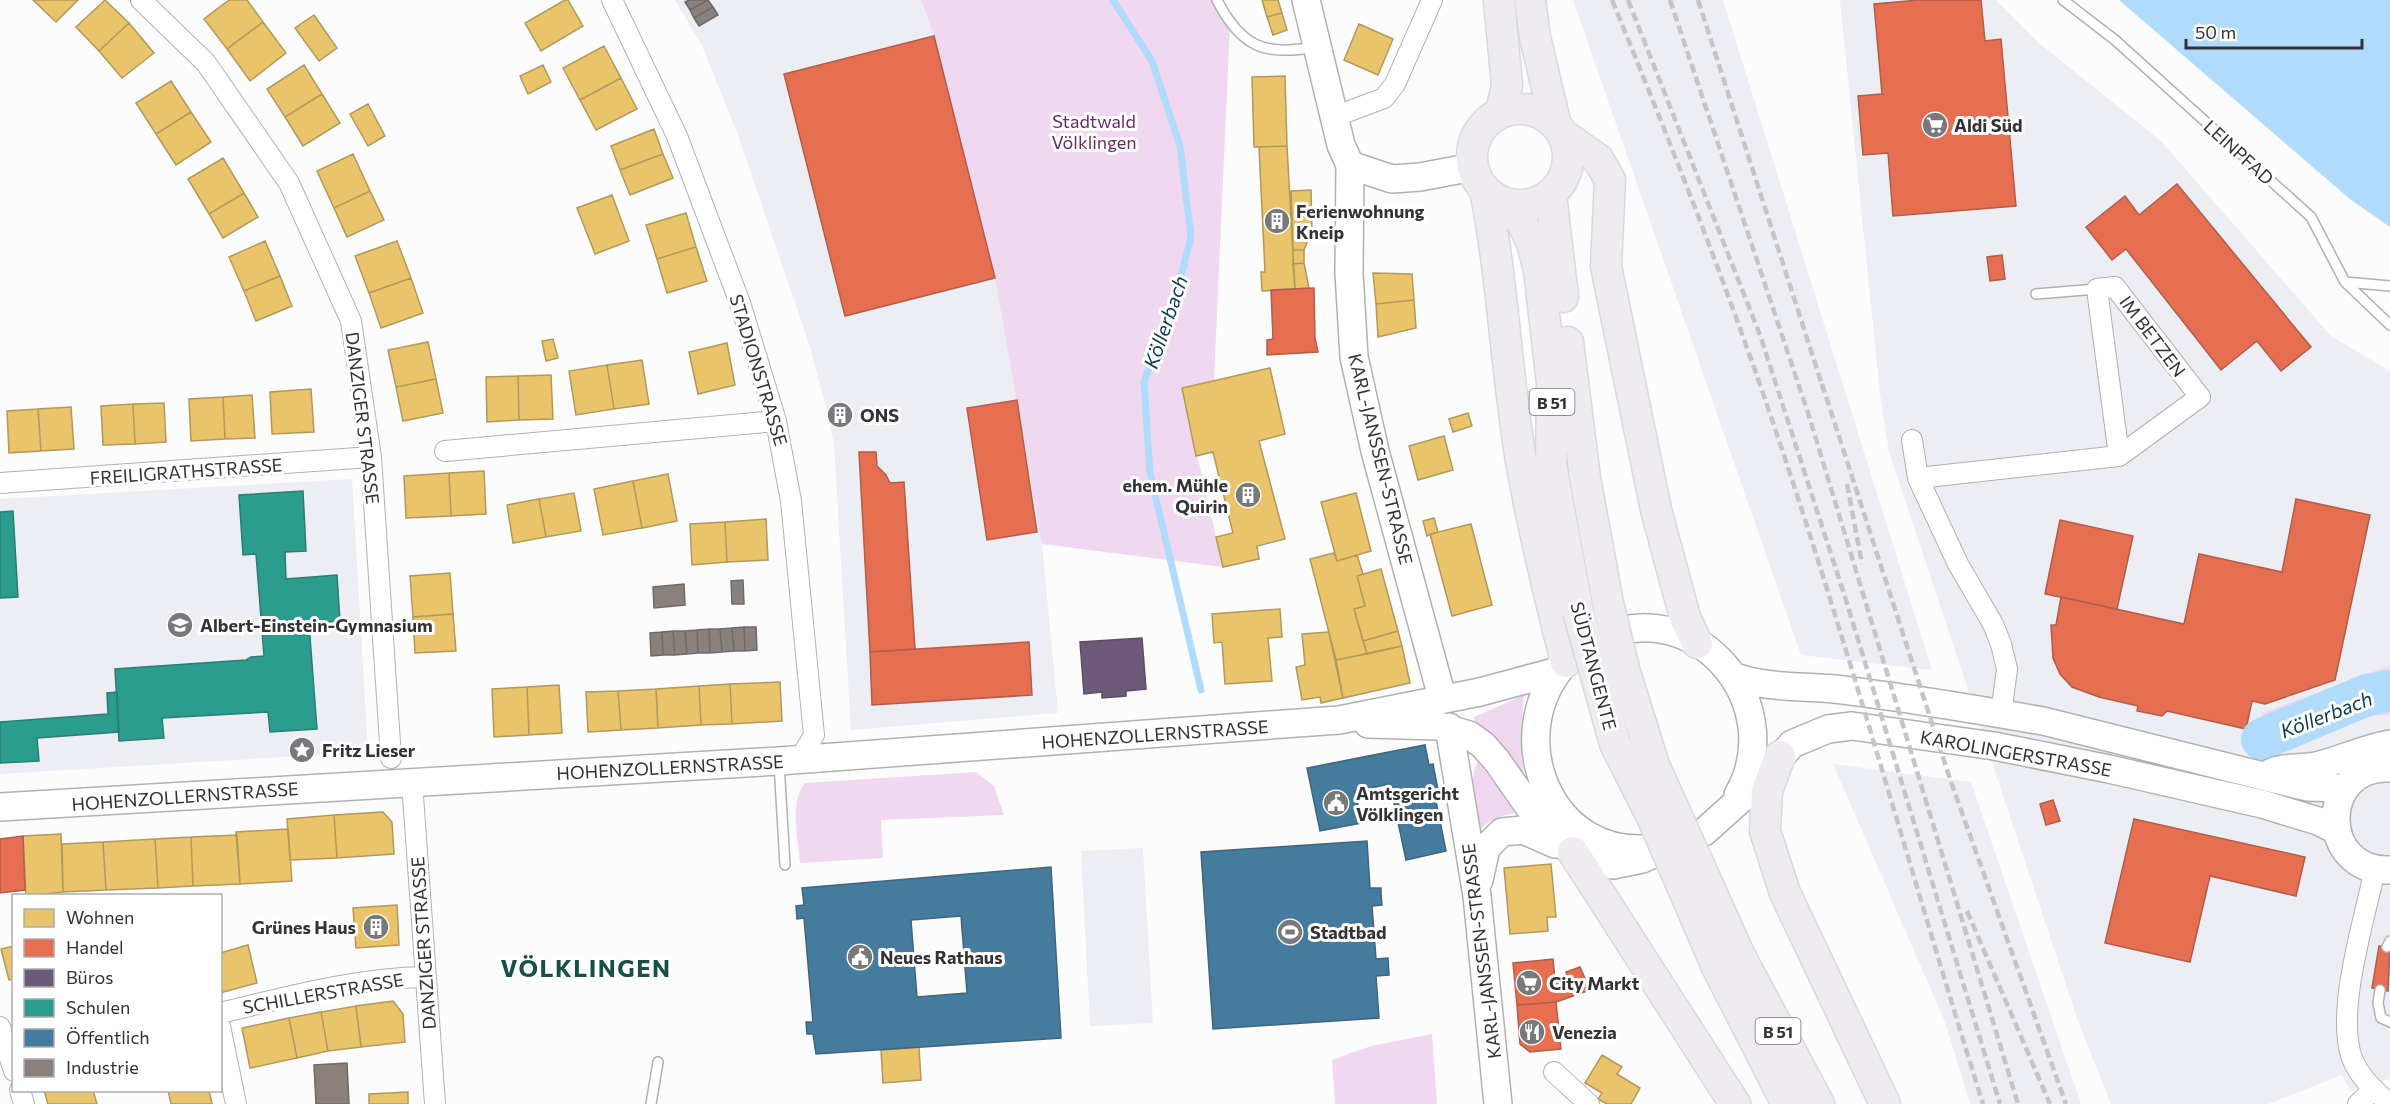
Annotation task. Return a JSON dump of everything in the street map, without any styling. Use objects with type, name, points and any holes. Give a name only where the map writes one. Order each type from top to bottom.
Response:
[{"type":"main road","points":[[1306,0],[1341,145],[1350,165],[1392,178],[1420,177],[1487,187],[1513,206],[1533,204],[1551,195],[1562,183],[1570,153],[1560,129],[1535,37],[1530,0]]},
{"type":"main road","points":[[1499,0],[1507,85],[1501,112]]},
{"type":"main road","points":[[1562,666],[1521,460],[1487,187],[1472,153],[1479,131],[1501,112],[1525,109],[1545,115],[1598,159],[1610,180],[1606,266],[1656,510],[1685,617],[1697,643]]},
{"type":"main road","name":"KARL-JANSSEN-STRASSE","points":[[1350,165],[1348,216],[1354,357],[1375,451],[1442,697]]},
{"type":"main road","name":"SÜDTANGENTE","points":[[1487,187],[1522,222],[1532,243],[1539,270],[1552,383],[1551,465],[1578,611],[1615,744],[1729,962],[1764,1007],[1819,1104]]},
{"type":"main road","name":"SÜDTANGENTE","points":[[1551,195],[1585,478],[1608,603],[1624,669],[1654,765],[1786,1104]]},
{"type":"main road","name":"KAROLINGERSTRASSE","points":[[1672,846],[1634,849],[1599,840],[1566,816],[1548,793],[1536,760],[1534,733],[1541,700],[1562,666],[1592,642],[1623,631],[1663,631],[1697,643],[1717,656],[1735,677],[1749,707],[1753,745],[1743,785],[1722,816]]},
{"type":"main road","name":"HOHENZOLLERNSTRASSE","points":[[0,807],[780,760],[1340,720],[1442,697],[1480,692],[1562,666]]},
{"type":"main road","name":"KAROLINGERSTRASSE","points":[[1735,677],[1753,683],[1833,689],[2043,721],[2260,777],[2307,787],[2345,788]]},
{"type":"main road","points":[[1449,727],[1466,704],[1480,692]]},
{"type":"main road","name":"HOHENZOLLERNSTRASSE","points":[[1340,720],[1374,725],[1449,727]]},
{"type":"main road","name":"KARL-JANSSEN-STRASSE","points":[[1449,727],[1478,896],[1498,1104]]},
{"type":"main road","name":"KAROLINGERSTRASSE","points":[[1449,727],[1483,744],[1540,825],[1573,852],[1613,865],[1626,864],[1704,832],[1753,788],[1792,744],[1828,729],[1864,728],[1994,746],[2109,769],[2262,804],[2318,821],[2336,830]]},
{"type":"main road","points":[[2260,777],[2283,767],[2313,767],[2349,757],[2375,746],[2390,744]]},
{"type":"main road","points":[[1780,756],[1767,791],[1765,831],[1785,892],[1885,1104]]},
{"type":"main road","points":[[2382,869],[2349,854],[2336,830],[2336,810],[2345,788],[2367,771],[2390,768]]},
{"type":"main road","points":[[1478,896],[1482,858],[1493,839],[1502,832],[1511,829],[1533,833],[1573,852],[1735,1104]]},
{"type":"street","name":"DANZIGER STRASSE","points":[[141,0],[206,63],[289,183],[351,321],[371,457],[391,758]]},
{"type":"street","name":"STADIONSTRASSE","points":[[612,0],[677,136],[740,303],[776,421],[791,501],[814,735],[780,760]]},
{"type":"street","points":[[1334,117],[1384,98],[1395,84],[1432,0]]},
{"type":"street","name":"IM BETZEN","points":[[1918,478],[2119,456],[2200,398],[2115,286],[2097,289],[2119,456]]},
{"type":"street","points":[[445,451],[776,421]]},
{"type":"street","points":[[1912,440],[1918,478],[1958,564],[1993,624],[2001,644],[2007,669],[2001,714]]},
{"type":"street","name":"FREILIGRATHSTRASSE","points":[[0,483],[371,457]]},
{"type":"street","name":"DANZIGER STRASSE","points":[[412,782],[435,1104]]},
{"type":"street","points":[[2382,869],[2353,970],[2348,1044],[2353,1060],[2373,1090],[2390,1104]]},
{"type":"street","name":"SCHILLERSTRASSE","points":[[222,1013],[292,996],[383,980],[426,977]]},
{"type":"street","points":[[0,1026],[12,1066]]},
{"type":"street","points":[[222,1036],[236,1104]]},
{"type":"street","points":[[1554,1072],[1589,1104]]},
{"type":"street","points":[[2358,1104],[2373,1090]]},
{"type":"lane","points":[[1217,0],[1230,25],[1258,47],[1288,52],[1318,46]]},
{"type":"lane","name":"LEINPFAD","points":[[2063,0],[2115,40],[2311,217],[2344,282],[2390,325]]},
{"type":"lane","points":[[2344,282],[2390,286]]},
{"type":"lane","points":[[2036,294],[2097,289]]},
{"type":"lane","points":[[780,760],[785,865]]},
{"type":"lane","points":[[2380,990],[2381,1018],[2390,1022]]},
{"type":"lane","points":[[651,1104],[658,1062]]},
{"type":"shaded area","points":[[675,0],[921,0],[934,36],[995,278],[1041,534],[1058,713],[851,730],[834,444],[828,415],[810,347],[738,135],[702,46]]},
{"type":"shaded area","points":[[1573,0],[1723,0],[1932,670],[1801,655]]},
{"type":"shaded area","points":[[1840,0],[1996,0],[2039,43],[2161,141],[2331,336],[2390,371],[2390,665],[2263,713],[2335,725],[2357,717],[2390,715],[2390,1078],[2351,1091],[2342,1075],[2268,1104],[2111,1104],[2079,1024],[1889,452],[1880,394]]},
{"type":"shaded area","name":"Albert-Einstein-Gymnasium","points":[[352,479],[368,752],[0,774],[0,499]]},
{"type":"shaded area","points":[[1833,764],[1971,782],[2081,1104],[1970,1104],[1945,1022]]},
{"type":"shaded area","points":[[1143,848],[1153,1023],[1090,1026],[1081,851]]},
{"type":"green space","name":"Stadtwald Völklingen","points":[[921,0],[1217,0],[1230,25],[1214,381],[1182,389],[1223,567],[1042,544],[995,278],[934,36]]},
{"type":"green space","points":[[2390,665],[2390,715],[2357,717],[2286,746],[2257,738],[2262,713]]},
{"type":"green space","points":[[1524,695],[1521,733],[1523,775],[1499,742],[1474,721],[1474,717]]},
{"type":"green space","points":[[1478,762],[1519,813],[1497,818],[1478,831],[1473,785]]},
{"type":"green space","points":[[976,772],[994,786],[1004,815],[881,820],[883,858],[800,863],[796,811],[797,800],[805,783]]},
{"type":"green space","points":[[1432,1034],[1437,1104],[1335,1104],[1332,1060],[1371,1046]]},
{"type":"water","points":[[2119,0],[2390,0],[2390,227],[2351,200]]},
{"type":"building: Wohnen","points":[[33,0],[78,0],[56,22]]},
{"type":"building: Wohnen","points":[[105,0],[129,23],[99,51],[76,27]]},
{"type":"building: Wohnen","points":[[229,0],[247,0],[263,22],[227,49],[204,19]]},
{"type":"building: Wohnen","points":[[568,0],[583,26],[541,51],[525,23]]},
{"type":"building: Wohnen","points":[[1262,0],[1278,0],[1282,13],[1267,17]]},
{"type":"building: Wohnen","points":[[1282,13],[1287,30],[1273,35],[1267,17]]},
{"type":"building: Wohnen","points":[[314,15],[337,48],[319,61],[295,28]]},
{"type":"building: Wohnen","points":[[263,22],[286,53],[250,81],[227,49]]},
{"type":"building: Wohnen","points":[[129,23],[154,53],[122,78],[99,51]]},
{"type":"building: Wohnen","points":[[1359,24],[1393,39],[1378,75],[1344,60]]},
{"type":"building: Wohnen","points":[[604,46],[621,78],[580,100],[563,68]]},
{"type":"building: Wohnen","points":[[304,65],[322,94],[285,117],[267,89]]},
{"type":"building: Wohnen","points":[[543,65],[551,82],[528,94],[520,76]]},
{"type":"building: Wohnen","points":[[1285,76],[1287,146],[1254,147],[1252,77]]},
{"type":"building: Wohnen","points":[[621,78],[637,109],[596,130],[580,100]]},
{"type":"building: Wohnen","points":[[171,81],[191,112],[156,134],[136,103]]},
{"type":"building: Wohnen","points":[[322,94],[340,123],[303,146],[285,117]]},
{"type":"building: Wohnen","points":[[368,104],[385,136],[368,146],[350,114]]},
{"type":"building: Wohnen","points":[[191,112],[211,142],[176,165],[156,134]]},
{"type":"building: Wohnen","points":[[654,129],[663,154],[620,170],[611,146]]},
{"type":"building: Wohnen","name":"Ferienwohnung Kneip","points":[[1287,146],[1295,289],[1262,291],[1261,272],[1265,272],[1259,147]]},
{"type":"building: Wohnen","points":[[353,154],[370,191],[334,208],[317,171]]},
{"type":"building: Wohnen","points":[[663,154],[673,178],[630,195],[620,170]]},
{"type":"building: Wohnen","points":[[223,158],[244,193],[209,214],[188,179]]},
{"type":"building: Wohnen","points":[[1311,190],[1312,230],[1304,250],[1293,250],[1291,191]]},
{"type":"building: Wohnen","points":[[370,191],[384,220],[347,237],[334,208]]},
{"type":"building: Wohnen","points":[[244,193],[258,217],[223,238],[209,214]]},
{"type":"building: Wohnen","points":[[612,195],[629,241],[595,254],[577,208]]},
{"type":"building: Wohnen","points":[[686,213],[696,247],[657,259],[646,225]]},
{"type":"building: Wohnen","points":[[265,241],[280,276],[244,291],[229,257]]},
{"type":"building: Wohnen","points":[[397,241],[411,278],[369,293],[355,256]]},
{"type":"building: Wohnen","points":[[696,247],[707,281],[667,293],[657,259]]},
{"type":"building: Wohnen","points":[[1293,250],[1304,250],[1304,263],[1293,264]]},
{"type":"building: Wohnen","points":[[1304,263],[1309,288],[1295,289],[1293,264]]},
{"type":"building: Wohnen","points":[[1373,273],[1412,274],[1414,300],[1376,304]]},
{"type":"building: Wohnen","points":[[280,276],[292,306],[256,321],[244,291]]},
{"type":"building: Wohnen","points":[[411,278],[423,313],[381,328],[369,293]]},
{"type":"building: Wohnen","points":[[1414,300],[1416,328],[1378,337],[1376,304]]},
{"type":"building: Wohnen","points":[[553,339],[558,358],[546,361],[542,341]]},
{"type":"building: Wohnen","points":[[428,342],[436,379],[396,387],[388,350]]},
{"type":"building: Wohnen","points":[[727,343],[735,385],[698,394],[689,352]]},
{"type":"building: Wohnen","points":[[642,360],[649,404],[614,409],[607,365]]},
{"type":"building: Wohnen","points":[[607,365],[614,409],[576,415],[569,371]]},
{"type":"building: Wohnen","name":"ehem. Mühle Quirin","points":[[1270,368],[1285,434],[1259,441],[1285,539],[1257,546],[1259,559],[1223,567],[1216,537],[1233,533],[1213,452],[1196,456],[1182,388]]},
{"type":"building: Wohnen","points":[[551,375],[553,419],[519,420],[518,376]]},
{"type":"building: Wohnen","points":[[518,376],[519,420],[487,422],[486,377]]},
{"type":"building: Wohnen","points":[[436,379],[443,413],[403,421],[396,387]]},
{"type":"building: Wohnen","points":[[311,389],[314,432],[272,434],[270,392]]},
{"type":"building: Wohnen","points":[[252,395],[255,438],[225,439],[223,397]]},
{"type":"building: Wohnen","points":[[223,397],[225,439],[191,441],[189,399]]},
{"type":"building: Wohnen","points":[[164,403],[166,442],[135,444],[133,404]]},
{"type":"building: Wohnen","points":[[133,404],[135,444],[103,445],[101,406]]},
{"type":"building: Wohnen","points":[[71,407],[74,449],[41,451],[38,409]]},
{"type":"building: Wohnen","points":[[38,409],[41,451],[9,453],[7,411]]},
{"type":"building: Wohnen","points":[[1468,413],[1472,426],[1453,432],[1449,419]]},
{"type":"building: Wohnen","points":[[1444,436],[1453,470],[1418,480],[1409,446]]},
{"type":"building: Wohnen","points":[[484,471],[486,514],[451,516],[449,473]]},
{"type":"building: Wohnen","points":[[449,473],[451,516],[406,518],[404,476]]},
{"type":"building: Wohnen","points":[[668,474],[677,521],[642,528],[633,481]]},
{"type":"building: Wohnen","points":[[633,481],[642,528],[603,535],[594,489]]},
{"type":"building: Wohnen","points":[[574,493],[581,531],[546,537],[539,499]]},
{"type":"building: Wohnen","points":[[1356,493],[1371,551],[1337,561],[1321,502]]},
{"type":"building: Wohnen","points":[[539,499],[546,537],[513,543],[507,505]]},
{"type":"building: Wohnen","points":[[1434,518],[1438,532],[1427,536],[1423,521]]},
{"type":"building: Wohnen","points":[[766,519],[768,560],[727,562],[725,522]]},
{"type":"building: Wohnen","points":[[725,522],[727,562],[692,565],[690,524]]},
{"type":"building: Wohnen","points":[[1471,524],[1492,605],[1452,616],[1430,534]]},
{"type":"building: Wohnen","points":[[1334,553],[1337,561],[1357,555],[1363,574],[1357,576],[1365,606],[1354,609],[1367,654],[1336,660],[1310,559]]},
{"type":"building: Wohnen","points":[[1381,569],[1398,631],[1363,641],[1354,609],[1365,606],[1357,576]]},
{"type":"building: Wohnen","points":[[450,573],[453,614],[413,617],[410,576]]},
{"type":"building: Wohnen","points":[[1280,609],[1282,637],[1268,638],[1272,681],[1225,684],[1222,642],[1214,643],[1212,614]]},
{"type":"building: Wohnen","points":[[453,614],[456,651],[415,653],[413,617]]},
{"type":"building: Wohnen","points":[[1398,631],[1402,646],[1367,654],[1363,641]]},
{"type":"building: Wohnen","points":[[1329,632],[1343,698],[1321,703],[1320,697],[1302,700],[1296,667],[1305,665],[1302,634]]},
{"type":"building: Wohnen","points":[[1402,646],[1410,683],[1343,698],[1336,660]]},
{"type":"building: Wohnen","points":[[780,682],[782,721],[732,724],[730,684]]},
{"type":"building: Wohnen","points":[[730,684],[732,724],[701,725],[699,686]]},
{"type":"building: Wohnen","points":[[559,685],[562,733],[529,735],[527,687]]},
{"type":"building: Wohnen","points":[[699,686],[701,725],[658,728],[656,689]]},
{"type":"building: Wohnen","points":[[527,687],[529,735],[494,737],[492,689]]},
{"type":"building: Wohnen","points":[[656,689],[658,728],[621,730],[618,691]]},
{"type":"building: Wohnen","points":[[618,691],[621,730],[588,732],[586,692]]},
{"type":"building: Wohnen","points":[[383,812],[392,822],[394,854],[337,858],[334,815]]},
{"type":"building: Wohnen","points":[[334,815],[337,858],[290,860],[287,819]]},
{"type":"building: Wohnen","points":[[288,829],[292,881],[240,884],[236,832]]},
{"type":"building: Wohnen","points":[[61,834],[63,892],[26,894],[23,836]]},
{"type":"building: Wohnen","points":[[237,835],[240,884],[193,886],[191,837]]},
{"type":"building: Wohnen","points":[[191,837],[193,886],[158,888],[155,839]]},
{"type":"building: Wohnen","points":[[155,839],[158,888],[106,890],[103,842]]},
{"type":"building: Wohnen","points":[[103,842],[106,890],[63,892],[62,844]]},
{"type":"building: Wohnen","points":[[1551,864],[1556,917],[1547,917],[1548,931],[1510,934],[1504,868]]},
{"type":"building: Wohnen","name":"Grünes Haus","points":[[397,905],[399,945],[356,948],[353,908]]},
{"type":"building: Wohnen","points":[[248,945],[257,983],[222,992],[222,952]]},
{"type":"building: Wohnen","points":[[12,946],[12,979],[9,980],[1,949]]},
{"type":"building: Wohnen","points":[[393,1001],[403,1014],[405,1042],[361,1047],[356,1006]]},
{"type":"building: Wohnen","points":[[356,1006],[361,1047],[328,1051],[321,1012]]},
{"type":"building: Wohnen","points":[[321,1012],[328,1051],[297,1058],[289,1018]]},
{"type":"building: Wohnen","points":[[289,1018],[297,1058],[250,1068],[242,1028]]},
{"type":"building: Wohnen","points":[[919,1047],[921,1080],[883,1083],[881,1050]]},
{"type":"building: Wohnen","points":[[1602,1055],[1622,1067],[1617,1074],[1640,1088],[1631,1104],[1607,1104],[1598,1099],[1602,1093],[1585,1083]]},
{"type":"building: Wohnen","points":[[45,1092],[94,1092],[97,1104],[48,1104]]},
{"type":"building: Wohnen","points":[[168,1092],[209,1092],[212,1104],[171,1104]]},
{"type":"building: Wohnen","points":[[408,1092],[408,1104],[369,1104],[369,1094]]},
{"type":"building: Handel","name":"Aldi Süd","points":[[1919,0],[1981,0],[1985,41],[2001,39],[2016,206],[1893,216],[1888,153],[1863,155],[1858,96],[1882,94],[1874,4]]},
{"type":"building: Handel","points":[[934,36],[995,278],[845,316],[784,74]]},
{"type":"building: Handel","points":[[2177,184],[2311,347],[2281,371],[2257,341],[2221,370],[2126,249],[2112,260],[2086,227],[2125,196],[2139,215]]},
{"type":"building: Handel","points":[[2002,255],[2005,279],[1990,281],[1987,257]]},
{"type":"building: Handel","points":[[1314,288],[1315,338],[1318,352],[1267,355],[1267,340],[1273,339],[1271,290]]},
{"type":"building: Handel","points":[[1017,400],[1037,532],[987,540],[967,408]]},
{"type":"building: Handel","name":"ONS","points":[[844,412],[844,417],[835,418],[835,413]]},
{"type":"building: Handel","points":[[859,452],[876,452],[877,466],[890,483],[904,482],[915,649],[870,652]]},
{"type":"building: Handel","points":[[2296,499],[2370,515],[2335,680],[2265,704],[2252,701],[2246,729],[2167,711],[2162,716],[2137,711],[2138,706],[2099,697],[2072,687],[2060,674],[2053,658],[2051,625],[2056,625],[2061,597],[2184,624],[2199,554],[2282,572]]},
{"type":"building: Handel","points":[[2060,520],[2133,536],[2117,609],[2045,594]]},
{"type":"building: Handel","points":[[1029,642],[1032,695],[872,705],[870,652]]},
{"type":"building: Handel","points":[[2053,800],[2060,821],[2046,825],[2040,804]]},
{"type":"building: Handel","points":[[2134,819],[2305,857],[2296,896],[2210,876],[2190,962],[2105,943]]},
{"type":"building: Handel","points":[[23,836],[25,890],[0,893],[0,839]]},
{"type":"building: Handel","points":[[2379,946],[2390,948],[2388,991],[2372,988]]},
{"type":"building: Handel","points":[[1553,959],[1555,980],[1567,975],[1566,972],[1580,967],[1590,990],[1556,1002],[1517,1005],[1513,963]]},
{"type":"building: Handel","points":[[1556,1002],[1561,1049],[1530,1052],[1520,1044],[1517,1005]]},
{"type":"building: Büros","points":[[1142,638],[1146,689],[1126,691],[1126,696],[1102,698],[1102,692],[1084,694],[1080,642]]},
{"type":"building: Schulen","name":"Albert-Einstein-Gymnasium","points":[[303,491],[306,551],[285,552],[286,579],[337,575],[340,621],[309,624],[317,729],[270,732],[268,712],[162,718],[164,738],[119,741],[115,669],[246,660],[251,657],[264,656],[256,554],[243,555],[239,495]]},
{"type":"building: Schulen","points":[[13,511],[18,597],[0,598],[0,512]]},
{"type":"building: Schulen","points":[[117,692],[119,732],[37,738],[39,761],[0,763],[0,722],[108,714],[107,693]]},
{"type":"building: Öffentlich","name":"Amtsgericht Völklingen","points":[[1425,745],[1429,765],[1433,764],[1440,800],[1436,801],[1446,851],[1406,860],[1390,784],[1355,791],[1362,823],[1320,831],[1307,768]]},
{"type":"building: Öffentlich","name":"Stadtbad","points":[[1367,841],[1370,888],[1381,888],[1382,905],[1372,906],[1376,959],[1388,958],[1389,975],[1376,976],[1379,1018],[1213,1029],[1201,852]]},
{"type":"building: Öffentlich","name":"Neues Rathaus","points":[[1051,867],[1061,1038],[816,1054],[813,1034],[807,1034],[806,1022],[813,1022],[804,918],[797,919],[796,906],[804,905],[802,888]],"holes":[[[961,916],[967,993],[917,997],[911,920]]]},
{"type":"building: Industrie","points":[[708,0],[690,10],[685,2]]},
{"type":"building: Industrie","points":[[708,0],[713,7],[694,18],[690,10]]},
{"type":"building: Industrie","points":[[713,7],[718,15],[699,26],[694,18]]},
{"type":"building: Industrie","points":[[743,580],[744,604],[732,604],[731,581]]},
{"type":"building: Industrie","points":[[684,584],[685,605],[654,608],[653,587]]},
{"type":"building: Industrie","points":[[744,627],[756,627],[757,650],[745,651]]},
{"type":"building: Industrie","points":[[744,627],[745,651],[734,651],[732,628]]},
{"type":"building: Industrie","points":[[732,628],[734,651],[722,652],[720,629]]},
{"type":"building: Industrie","points":[[709,629],[720,629],[722,652],[710,653]]},
{"type":"building: Industrie","points":[[709,629],[710,653],[698,653],[697,630]]},
{"type":"building: Industrie","points":[[697,630],[698,653],[687,654],[685,631]]},
{"type":"building: Industrie","points":[[673,631],[685,631],[687,654],[675,655]]},
{"type":"building: Industrie","points":[[673,631],[675,655],[663,655],[662,632]]},
{"type":"building: Industrie","points":[[662,632],[663,655],[651,656],[650,633]]},
{"type":"building: Industrie","points":[[347,1063],[349,1104],[316,1104],[314,1065]]},
{"type":"waterway","name":"Köllerbach","points":[[1113,0],[1152,61],[1180,146],[1191,237],[1172,311],[1144,381],[1150,473],[1201,690]]},
{"type":"waterway","name":"Köllerbach","points":[[2262,739],[2367,695],[2390,691]]},
{"type":"railway","points":[[1612,0],[1693,201],[1767,405],[1851,666],[1983,1104]]},
{"type":"railway","points":[[1628,0],[1760,335],[1845,597],[2000,1104]]},
{"type":"railway","points":[[1670,0],[1809,416],[2018,1104]]},
{"type":"railway","points":[[1698,0],[1824,391]]},
{"type":"railway","points":[[1822,384],[1951,782],[2066,1104]]},
{"type":"railway","points":[[1847,484],[1862,564]]},
{"type":"railway","points":[[1967,911],[2050,1104]]},
{"type":"place","name":"Aldi Süd","points":[[1935,125]]},
{"type":"place","name":"Ferienwohnung Kneip","points":[[1277,221]]},
{"type":"place","name":"ONS","points":[[840,415]]},
{"type":"place","name":"ehem. Mühle Quirin","points":[[1248,495]]},
{"type":"place","name":"Albert-Einstein-Gymnasium","points":[[180,625]]},
{"type":"place","name":"Fritz Lieser","points":[[302,750]]},
{"type":"place","name":"Amtsgericht Völklingen","points":[[1336,803]]},
{"type":"place","name":"Grünes Haus","points":[[376,927]]},
{"type":"place","name":"Stadtbad","points":[[1290,932]]},
{"type":"place","name":"Neues Rathaus","points":[[860,957]]},
{"type":"place","name":"City Markt","points":[[1529,983]]},
{"type":"place","name":"Venezia","points":[[1532,1032]]},
{"type":"district","name":"VÖLKLINGEN","points":[[586,967]]}]
